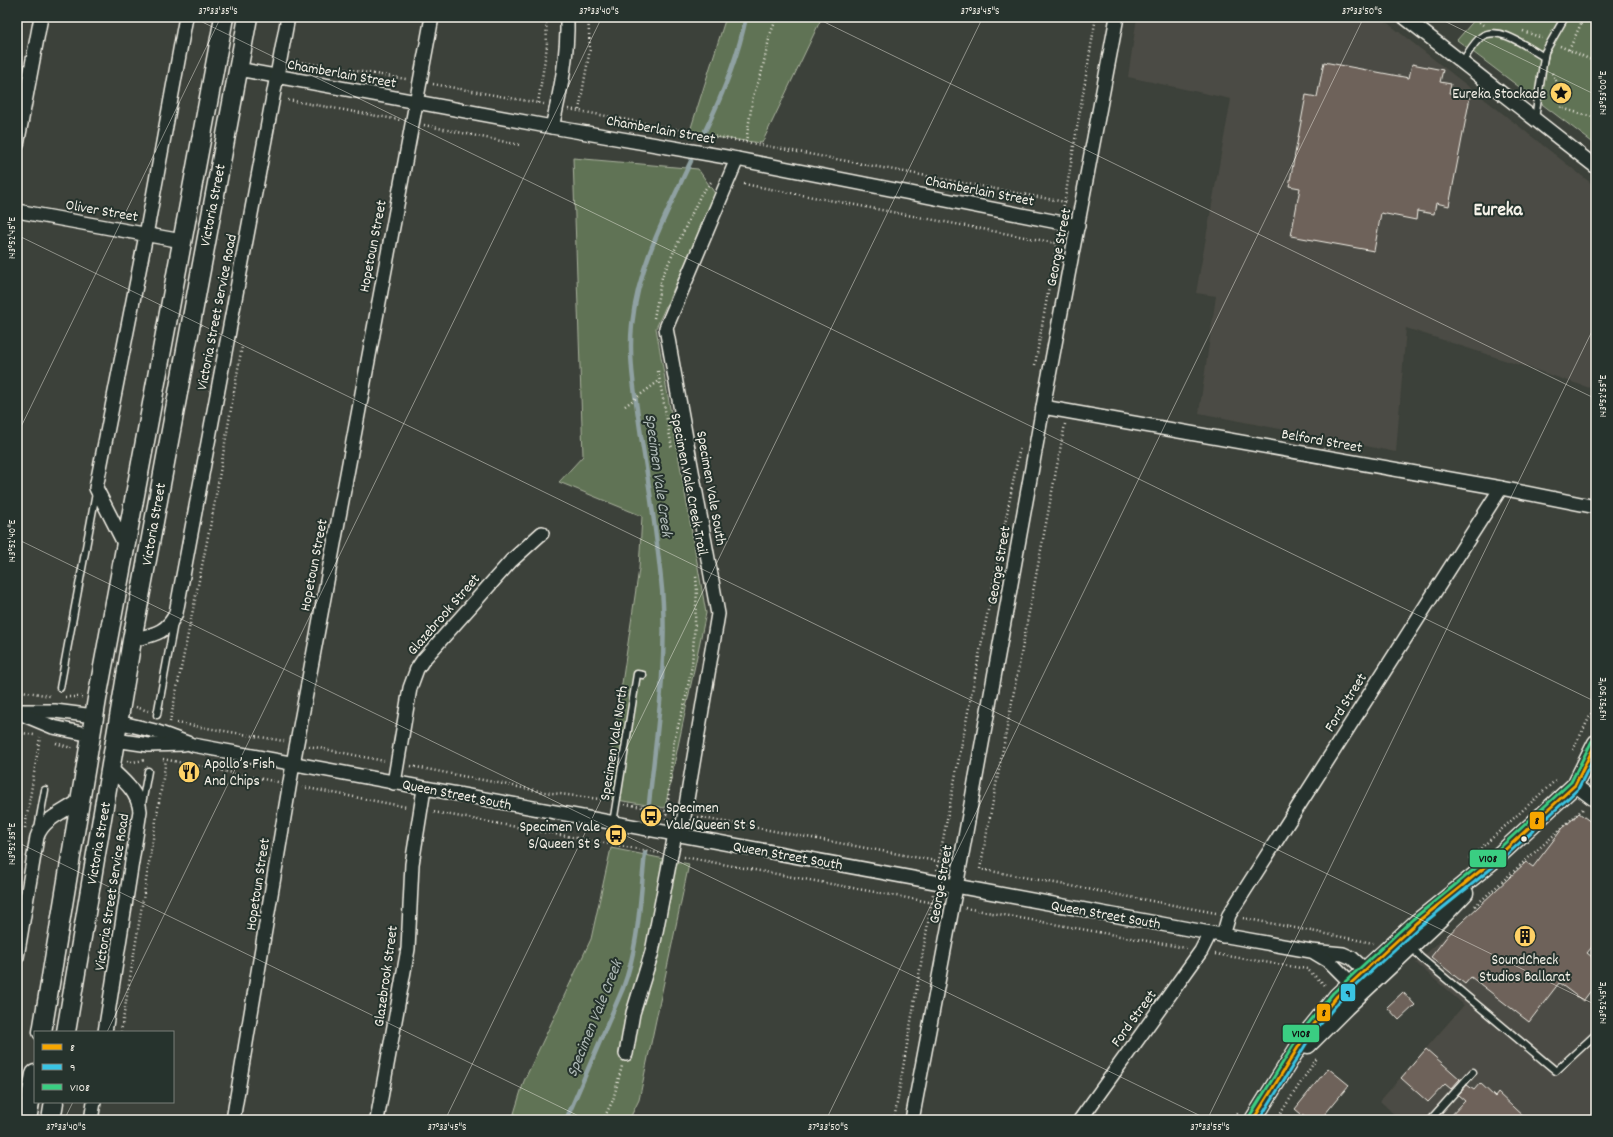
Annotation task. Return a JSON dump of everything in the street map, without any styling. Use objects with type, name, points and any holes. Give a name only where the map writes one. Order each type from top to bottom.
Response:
[{"type":"main road","name":"Victoria Street","points":[[42,1031],[94,716],[224,17]]},
{"type":"main road","name":"Victoria Street","points":[[66,1031],[132,640],[248,17]]},
{"type":"main road","name":"Queen Street South","points":[[94,716],[118,722]]},
{"type":"main road","points":[[91,736],[115,740]]},
{"type":"main road","points":[[27,1120],[34,1080]]},
{"type":"main road","points":[[51,1120],[54,1103]]},
{"type":"street","points":[[17,145],[41,17]]},
{"type":"street","points":[[125,545],[96,488],[146,235],[186,17]]},
{"type":"street","name":"Victoria Street Service Road","points":[[132,640],[165,630],[171,623],[176,613],[288,17]]},
{"type":"street","name":"Hopetoun Street","points":[[233,1120],[296,743],[432,17]]},
{"type":"street","points":[[552,127],[566,58],[567,17]]},
{"type":"street","name":"George Street","points":[[912,1120],[1043,407],[1117,17]]},
{"type":"street","points":[[1404,17],[1596,167]]},
{"type":"street","name":"Chamberlain Street","points":[[238,69],[552,127],[737,159],[1078,226]]},
{"type":"street","name":"Specimen Vale South","points":[[626,1054],[633,1013],[652,952],[668,854],[678,835],[685,815],[718,614],[666,328],[737,159]]},
{"type":"street","name":"Oliver Street","points":[[17,211],[182,241]]},
{"type":"street","name":"Belford Street","points":[[1043,407],[1500,488],[1596,507]]},
{"type":"street","name":"Ford Street","points":[[1223,936],[1229,915],[1500,488]]},
{"type":"street","name":"Glazebrook Street","points":[[394,783],[410,688],[417,669],[423,660],[511,561],[542,533]]},
{"type":"street","points":[[17,712],[55,711],[94,716]]},
{"type":"street","points":[[17,712],[53,727],[91,736]]},
{"type":"street","name":"Queen Street South","points":[[118,722],[155,731],[193,745],[424,789],[1223,936],[1311,951],[1343,954],[1352,958],[1369,975]]},
{"type":"street","name":"Queen Street South","points":[[115,740],[150,745],[193,745]]},
{"type":"street","points":[[1281,1076],[1369,975],[1424,916],[1495,859],[1575,785],[1596,743]]},
{"type":"street","name":"Victoria Street Service Road","points":[[105,1031],[140,812],[138,800],[132,790],[110,768]]},
{"type":"street","points":[[1575,785],[1595,800]]},
{"type":"street","name":"Glazebrook Street","points":[[377,1120],[408,949],[412,864],[424,789]]},
{"type":"street","points":[[17,957],[39,831],[46,823],[80,800]]},
{"type":"street","points":[[1253,1120],[1307,1032],[1337,996],[1350,982],[1369,975],[1411,946],[1452,907],[1495,859]]},
{"type":"street","name":"Ford Street","points":[[1080,1120],[1201,951],[1210,933]]},
{"type":"street","name":"Queen Street South","points":[[1311,951],[1330,962],[1350,982]]},
{"type":"street","points":[[91,1120],[94,1103]]},
{"type":"lane","points":[[1535,120],[1545,52],[1564,17]]},
{"type":"lane","points":[[1462,62],[1478,40],[1483,36],[1495,32],[1510,37],[1544,57]]},
{"type":"lane","points":[[60,688],[96,488]]},
{"type":"lane","name":"Victoria Street Service Road","points":[[157,715],[176,613]]},
{"type":"lane","name":"Specimen Vale North","points":[[613,823],[637,674],[643,675]]},
{"type":"lane","points":[[140,812],[148,771]]},
{"type":"lane","points":[[37,837],[45,790]]},
{"type":"lane","points":[[1411,946],[1420,957],[1556,1071],[1596,1034]]},
{"type":"lane","points":[[1430,1120],[1473,1072]]},
{"type":"path","points":[[538,103],[547,46],[546,17]]},
{"type":"path","points":[[579,110],[590,49],[588,17]]},
{"type":"path","points":[[746,142],[753,96],[761,75],[770,35],[777,17]]},
{"type":"path","points":[[1034,372],[1096,17]]},
{"type":"path","points":[[1569,50],[1584,17]]},
{"type":"path","points":[[1544,57],[1562,92],[1561,108],[1596,118]]},
{"type":"path","points":[[294,61],[579,110],[1064,202]]},
{"type":"path","points":[[288,100],[412,122],[520,145]]},
{"type":"path","points":[[654,322],[654,314],[662,277],[701,194],[714,179]]},
{"type":"path","points":[[744,184],[1056,242]]},
{"type":"path","points":[[242,343],[214,512],[170,722],[296,743],[544,792],[616,802],[959,865]]},
{"type":"path","name":"Specimen Vale Creek Trail","points":[[658,366],[673,452]]},
{"type":"path","points":[[624,406],[660,381]]},
{"type":"path","points":[[1067,412],[980,869],[1376,943]]},
{"type":"path","points":[[894,1120],[939,862],[1021,441]]},
{"type":"path","name":"Specimen Vale Creek Trail","points":[[667,811],[674,740],[685,702],[692,665],[697,590],[695,567]]},
{"type":"path","points":[[17,690],[47,696]]},
{"type":"path","points":[[1572,753],[1596,704]]},
{"type":"path","points":[[17,732],[40,738],[25,830]]},
{"type":"path","points":[[121,1031],[166,760],[420,810],[932,903],[1308,969],[1337,996]]},
{"type":"path","points":[[1472,910],[1595,800]]},
{"type":"path","points":[[603,1120],[613,1100],[626,1054]]},
{"type":"path","points":[[1276,1120],[1321,1054]]},
{"type":"shaded area","points":[[1137,17],[1380,17],[1596,187],[1596,390],[1406,328],[1396,452],[1199,413],[1216,296],[1196,293],[1231,99],[1128,77]]},
{"type":"shaded area","points":[[1579,813],[1596,826],[1596,1120],[1400,1120],[1380,1101],[1464,1005],[1416,963]]},
{"type":"green space","points":[[726,17],[822,17],[762,143],[689,134]]},
{"type":"green space","name":"Eureka Stockade","points":[[1477,17],[1596,17],[1596,145],[1457,40]]},
{"type":"green space","points":[[573,158],[698,169],[716,195],[656,328],[706,613],[665,808],[605,798],[639,569],[642,516],[559,482],[583,456]]},
{"type":"green space","points":[[611,848],[689,864],[639,1100],[629,1120],[512,1120],[524,1081],[591,939]]},
{"type":"building","points":[[1324,62],[1409,78],[1412,64],[1443,70],[1440,82],[1451,84],[1449,93],[1470,97],[1449,206],[1436,203],[1434,214],[1417,211],[1416,220],[1381,213],[1374,251],[1291,236],[1300,188],[1289,186],[1306,95],[1317,97]]},
{"type":"building","name":"SoundCheck Studios Ballarat","points":[[1579,813],[1596,826],[1596,942],[1587,953],[1596,960],[1596,984],[1583,1001],[1559,983],[1529,1022],[1471,977],[1465,984],[1431,957],[1448,935],[1526,862],[1533,867],[1562,829]]},
{"type":"building","points":[[1403,992],[1415,1005],[1399,1020],[1387,1007]]},
{"type":"building","points":[[1426,1049],[1460,1079],[1451,1089],[1445,1084],[1428,1102],[1401,1078]]},
{"type":"building","points":[[1328,1068],[1349,1085],[1320,1120],[1308,1120],[1295,1109]]},
{"type":"building","points":[[1480,1083],[1495,1097],[1498,1093],[1527,1120],[1447,1120],[1465,1101],[1458,1095],[1467,1085],[1474,1090]]},
{"type":"waterway","name":"Specimen Vale Creek","points":[[705,131],[729,75],[739,46],[746,17]]},
{"type":"waterway","name":"Specimen Vale Creek","points":[[649,803],[661,691],[664,634],[663,606],[655,525],[633,380],[631,339],[635,303],[647,261],[654,241],[691,161]]},
{"type":"waterway","name":"Specimen Vale Creek","points":[[566,1120],[623,988],[628,972],[636,939],[645,853]]},
{"type":"transit line","name":"V108","points":[[1249,1117],[1303,1030],[1333,993],[1413,919],[1492,855],[1571,782],[1592,741]]},
{"type":"transit line","name":"8","points":[[1253,1120],[1307,1033],[1337,996],[1416,923],[1495,859],[1575,785],[1596,743]]},
{"type":"transit line","name":"9","points":[[1259,1120],[1311,1036],[1341,999],[1419,927],[1498,863],[1578,789],[1596,754]]},
{"type":"place","name":"Eureka Stockade","points":[[1561,93]]},
{"type":"place","name":"Apollo’s Fish And Chips","points":[[189,772]]},
{"type":"place","name":"Specimen Vale/Queen St S","points":[[651,816]]},
{"type":"place","name":"Specimen Vale S/Queen St S","points":[[616,835]]},
{"type":"place","name":"SoundCheck Studios Ballarat","points":[[1525,936]]},
{"type":"district","name":"Eureka","points":[[1498,208]]}]
